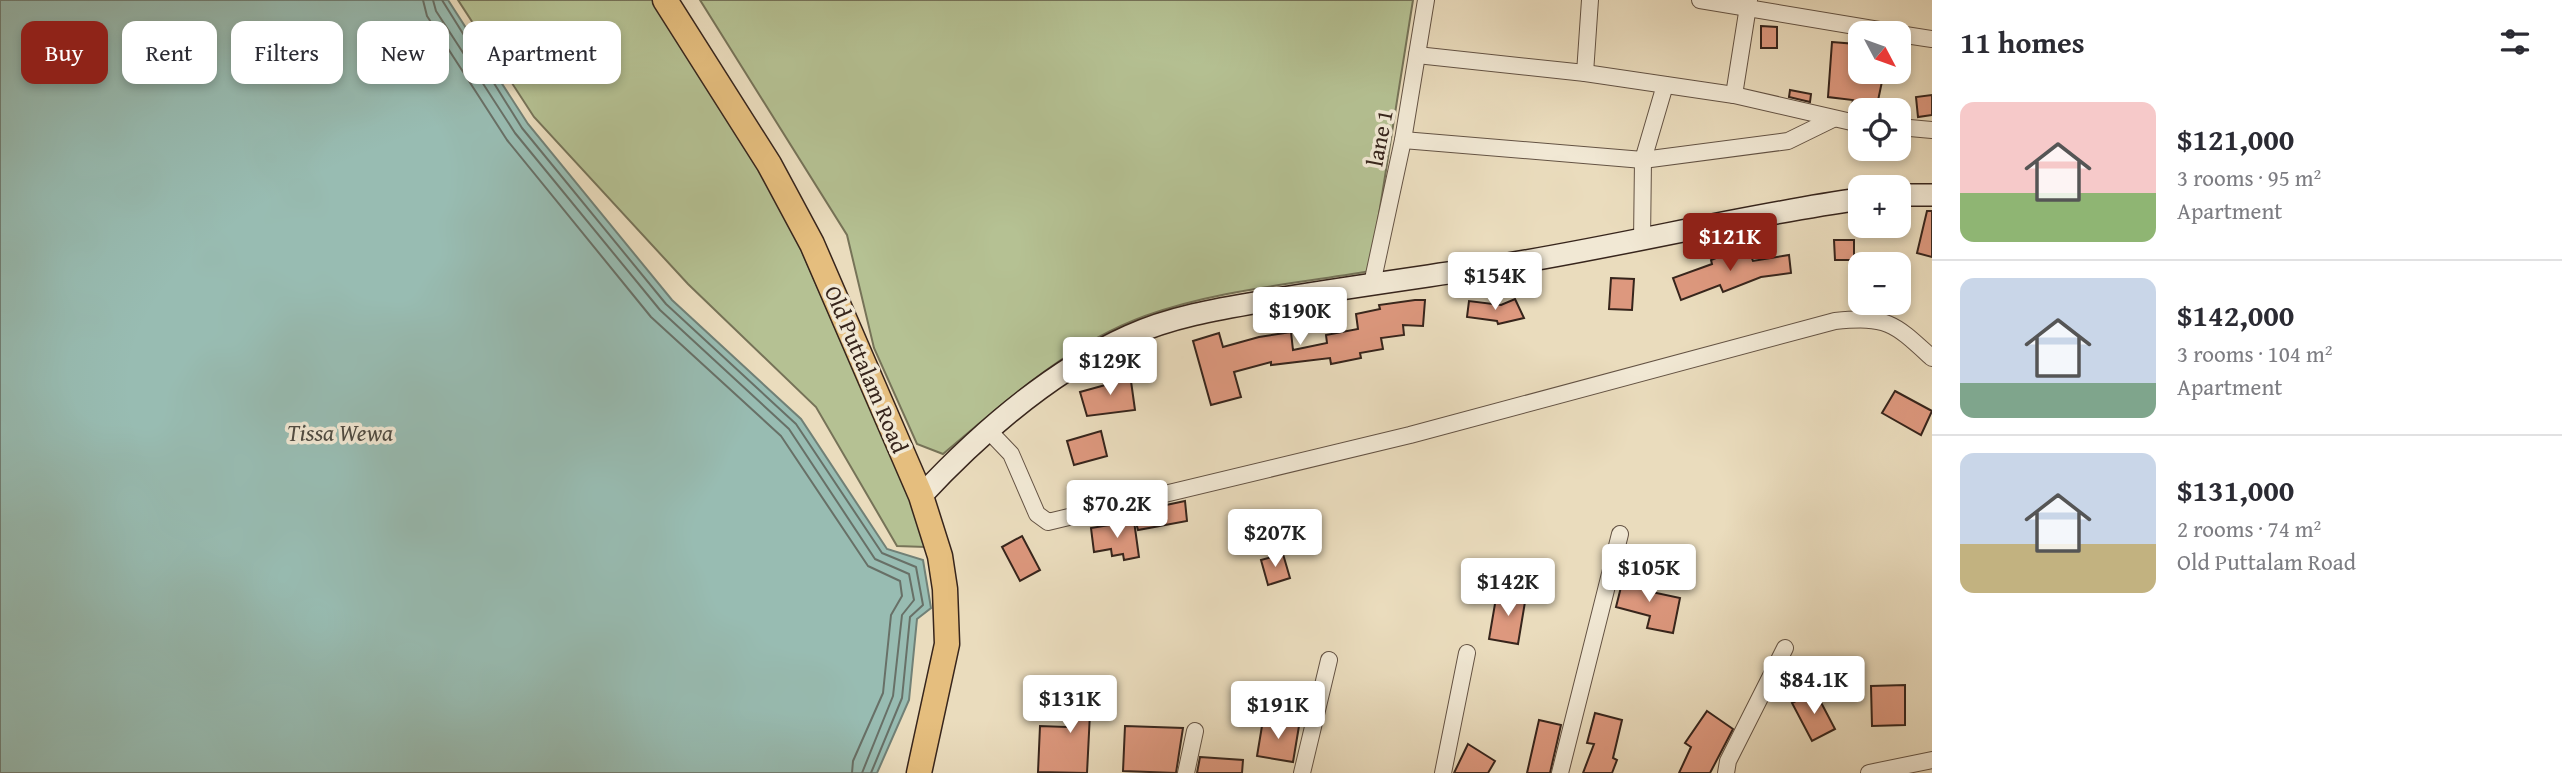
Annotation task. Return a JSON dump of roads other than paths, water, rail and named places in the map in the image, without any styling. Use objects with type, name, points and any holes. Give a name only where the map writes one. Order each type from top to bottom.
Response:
[{"type":"main road","name":"Old Puttalam Road","points":[[665,0],[769,164],[812,244],[921,496],[940,556],[947,618],[944,667],[919,773]]},
{"type":"main road","points":[[1911,195],[1932,195]]},
{"type":"main road","points":[[921,496],[989,431],[1072,368],[1143,330],[1210,312],[1642,241],[1848,201]]},
{"type":"street","name":"lane 1","points":[[1372,284],[1403,140],[1426,0]]},
{"type":"street","points":[[1585,73],[1590,0]]},
{"type":"street","points":[[1700,0],[1748,3],[1848,23]]},
{"type":"street","points":[[1734,95],[1748,3]]},
{"type":"street","points":[[1911,36],[1932,40]]},
{"type":"street","points":[[1417,55],[1585,73],[1734,95],[1848,122]]},
{"type":"street","points":[[1642,241],[1643,160],[1665,85]]},
{"type":"street","points":[[1403,140],[1643,160],[1788,141],[1833,119]]},
{"type":"street","points":[[1911,128],[1932,130]]},
{"type":"street","points":[[989,431],[1011,454],[1037,514],[1048,522],[1410,435],[1835,321],[1868,318],[1888,321],[1932,358]]},
{"type":"street","points":[[1560,773],[1620,534]]},
{"type":"street","points":[[1726,773],[1728,761],[1785,648]]},
{"type":"street","points":[[1443,773],[1467,653]]},
{"type":"street","points":[[1301,773],[1329,660]]},
{"type":"street","points":[[1186,773],[1195,732]]},
{"type":"street","points":[[1869,773],[1932,760]]},
{"type":"water","name":"Tissa Wewa","points":[[0,0],[448,0],[463,23],[463,84],[502,84],[528,124],[672,300],[801,419],[887,549],[923,560],[931,608],[917,619],[909,700],[877,773],[0,773]]}]
